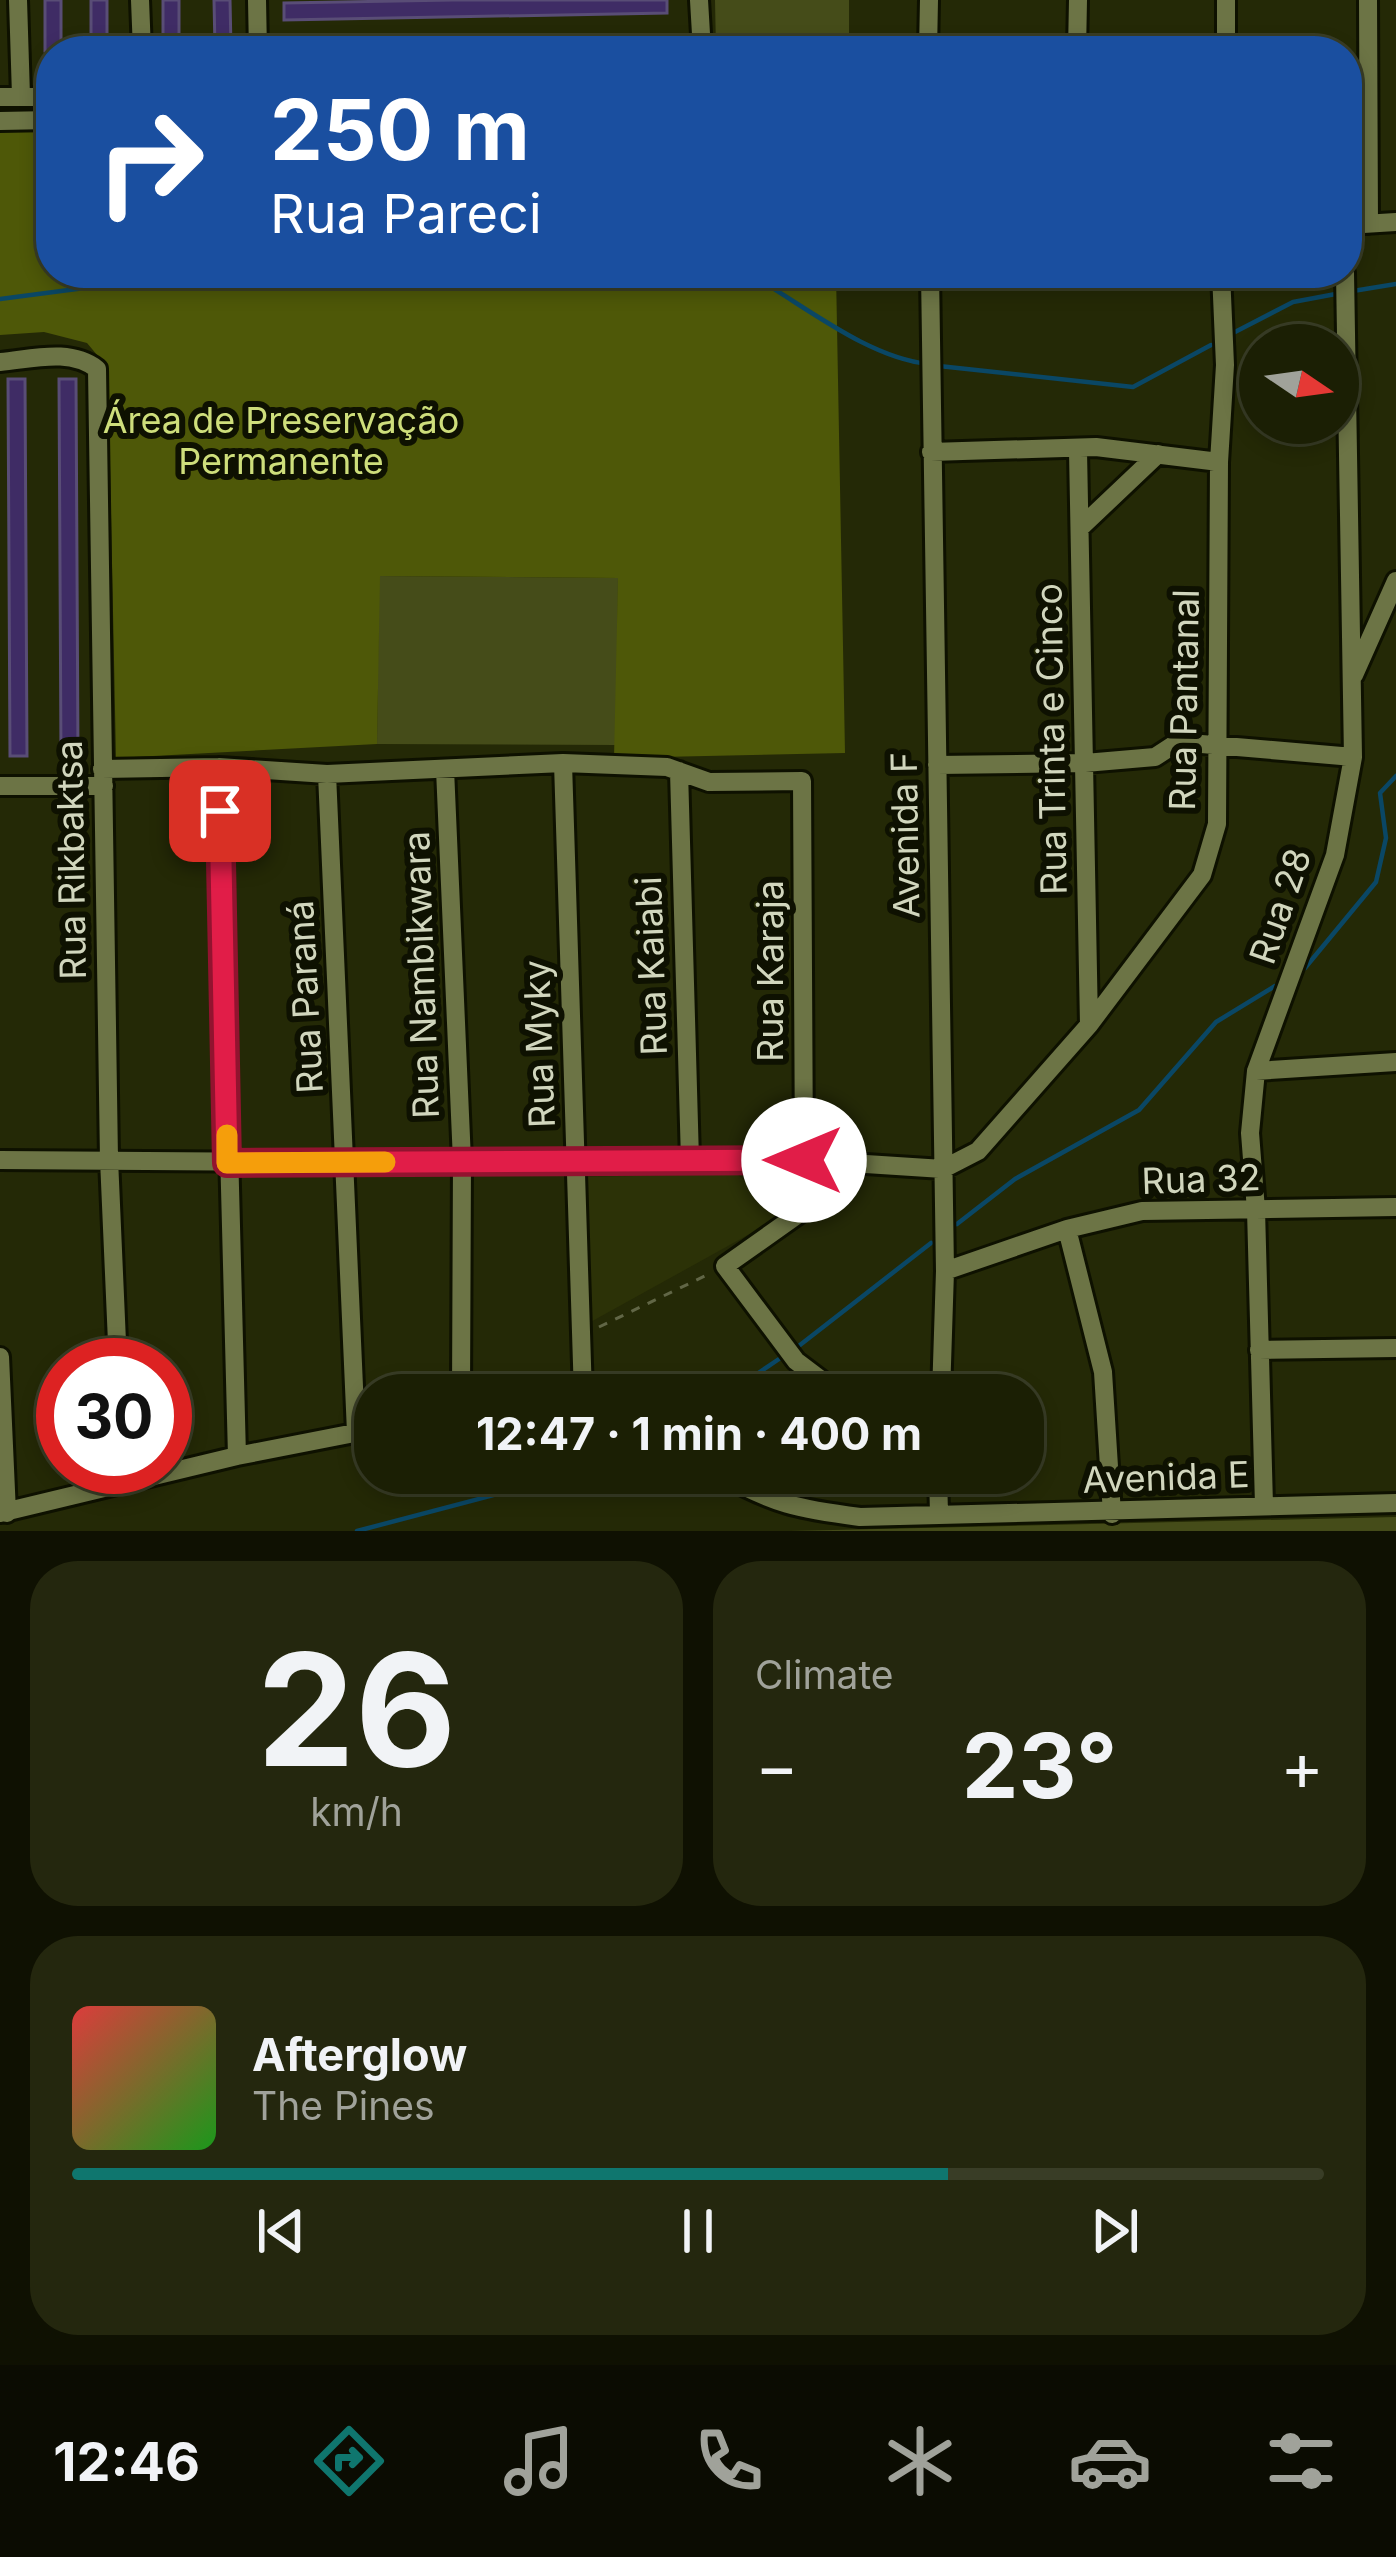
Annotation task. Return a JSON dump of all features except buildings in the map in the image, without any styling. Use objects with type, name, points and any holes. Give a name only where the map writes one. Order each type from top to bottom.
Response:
[{"type":"street","points":[[18,0],[21,96]]},
{"type":"street","points":[[140,0],[141,36]]},
{"type":"street","points":[[257,0],[258,36]]},
{"type":"street","points":[[699,0],[700,36]]},
{"type":"street","points":[[928,36],[929,0]]},
{"type":"street","points":[[1077,36],[1078,0]]},
{"type":"street","points":[[1226,0],[1226,36]]},
{"type":"street","points":[[1368,0],[1369,224]]},
{"type":"street","points":[[0,97],[36,96]]},
{"type":"street","points":[[0,121],[36,121]]},
{"type":"street","points":[[1362,224],[1396,222]]},
{"type":"street","name":"Avenida F","points":[[930,288],[945,1271],[941,1374]]},
{"type":"street","name":"Rua Pantanal","points":[[943,1169],[978,1151],[1089,1025],[1202,875],[1216,824],[1219,462],[1225,365],[1222,288]]},
{"type":"street","name":"Rua 28","points":[[1264,1505],[1250,1133],[1256,1071],[1334,855],[1352,757],[1345,288]]},
{"type":"street","name":"Rua Rikbaktsa","points":[[0,362],[66,356],[85,359],[97,369],[100,391],[109,1159],[117,1338]]},
{"type":"street","points":[[931,452],[1096,447],[1219,462]]},
{"type":"street","name":"Rua Trinta e Cinco","points":[[1078,451],[1089,1025]]},
{"type":"street","points":[[1079,527],[1158,454]]},
{"type":"street","points":[[1351,684],[1396,581]]},
{"type":"street","points":[[937,764],[1155,758],[1178,742],[1352,757]]},
{"type":"street","points":[[0,786],[219,767],[327,774],[562,763],[650,765],[679,771]]},
{"type":"street","name":"Rua Myky","points":[[562,763],[582,1374]]},
{"type":"street","points":[[219,767],[237,1456]]},
{"type":"street","name":"Rua Nambikwara","points":[[445,769],[462,1161],[461,1374]]},
{"type":"street","name":"Rua Karaja","points":[[679,771],[709,782],[802,781],[804,1160]]},
{"type":"street","name":"Rua Kaiabi","points":[[679,771],[690,1160]]},
{"type":"street","name":"Rua Paraná","points":[[327,774],[361,1374]]},
{"type":"street","points":[[1256,1071],[1396,1062]]},
{"type":"street","points":[[0,1160],[577,1164],[804,1160],[943,1169]]},
{"type":"street","points":[[814,1374],[796,1360],[725,1266],[818,1201],[859,1162]]},
{"type":"street","name":"Rua 32","points":[[945,1271],[1067,1229],[1142,1211],[1396,1207]]},
{"type":"street","points":[[1067,1229],[1103,1372],[1112,1514]]},
{"type":"street","points":[[1259,1350],[1396,1348]]},
{"type":"street","points":[[0,1357],[3,1513],[65,1494]]},
{"type":"street","points":[[192,1464],[354,1433]]},
{"type":"street","name":"Avenida E","points":[[754,1494],[799,1509],[860,1517],[939,1514],[964,1522],[1264,1505],[1396,1504]]},
{"type":"street","points":[[939,1494],[939,1514]]},
{"type":"path","points":[[581,1336],[725,1266]]},
{"type":"shaded area","points":[[715,0],[849,0],[849,36],[716,36]]},
{"type":"shaded area","points":[[379,576],[618,578],[617,745],[377,744]]},
{"type":"shaded area","points":[[737,1174],[784,1215],[587,1324],[581,1177]]},
{"type":"shaded area","points":[[1396,1517],[1396,1531],[790,1531]]},
{"type":"green space","name":"Área de Preservação Permanente","points":[[0,131],[36,131],[36,288],[836,288],[845,753],[614,758],[618,578],[380,576],[377,744],[116,758],[108,368],[87,343],[44,332],[0,335]]},
{"type":"waterway","points":[[1353,291],[1396,284]]},
{"type":"waterway","points":[[0,299],[84,288]]},
{"type":"waterway","points":[[771,288],[858,340],[928,364]]},
{"type":"waterway","points":[[1235,332],[1293,302],[1341,293]]},
{"type":"waterway","points":[[939,366],[1133,387],[1211,345]]},
{"type":"waterway","points":[[1305,968],[1376,882],[1386,838],[1380,793],[1396,776]]},
{"type":"waterway","points":[[957,1224],[1015,1179],[1139,1110],[1216,1022],[1275,986]]},
{"type":"waterway","points":[[800,1345],[931,1243]]},
{"type":"waterway","points":[[757,1374],[779,1359]]},
{"type":"waterway","points":[[357,1531],[498,1494]]},
{"type":"slow traffic","points":[[227,1135],[227,1163],[385,1162]]},
{"type":"route","points":[[220,811],[227,1163],[804,1160]]}]
